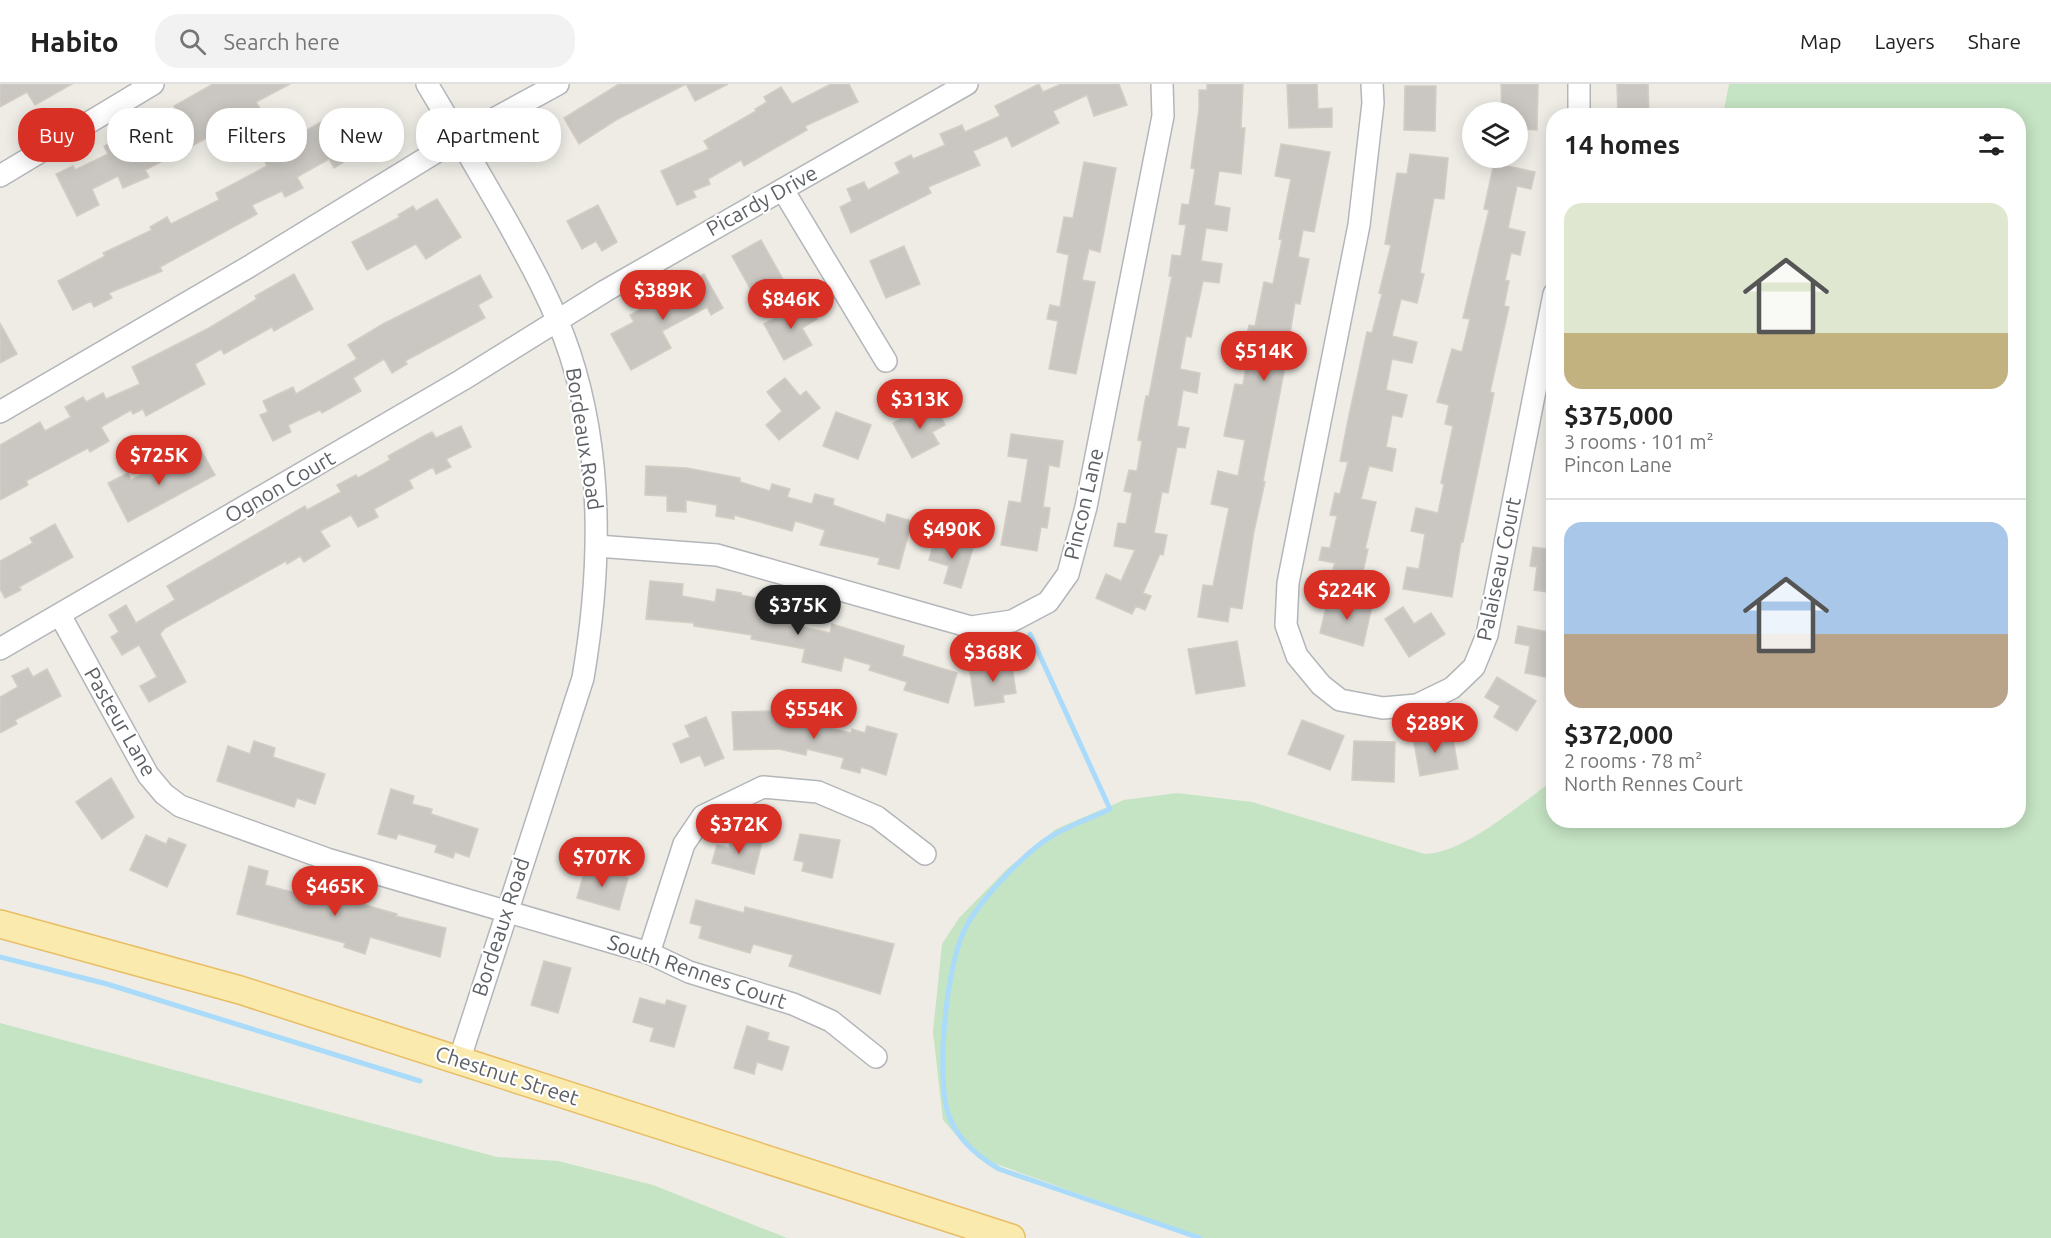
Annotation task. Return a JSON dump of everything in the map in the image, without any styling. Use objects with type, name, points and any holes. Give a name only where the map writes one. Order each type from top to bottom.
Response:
[{"type":"main road","name":"Chestnut Street","points":[[0,924],[240,990],[1011,1238]]},
{"type":"street","points":[[0,176],[153,84]]},
{"type":"street","name":"Bordeaux Road","points":[[427,84],[441,108]]},
{"type":"street","points":[[514,108],[558,84]]},
{"type":"street","name":"Picardy Drive","points":[[557,320],[715,227],[968,84]]},
{"type":"street","name":"Pincon Lane","points":[[597,546],[717,555],[971,627],[1012,621],[1048,602],[1068,574],[1086,507],[1163,116],[1162,84]]},
{"type":"street","name":"Palaiseau Court","points":[[1372,84],[1373,103],[1359,225],[1288,584],[1286,625],[1297,656],[1321,685],[1340,700],[1383,708],[1417,705],[1452,688],[1474,667],[1487,635],[1546,335]]},
{"type":"street","points":[[1579,84],[1579,108]]},
{"type":"street","points":[[0,412],[250,266],[420,162]]},
{"type":"street","name":"Bordeaux Road","points":[[459,1061],[583,678],[592,622],[597,546],[591,456],[581,397],[570,354],[557,320],[527,257],[473,162]]},
{"type":"street","points":[[783,190],[886,361]]},
{"type":"street","name":"Ognon Court","points":[[0,649],[462,380],[557,320]]},
{"type":"street","name":"Pasteur Lane","points":[[60,615],[148,775],[164,794],[180,806],[327,859],[506,912]]},
{"type":"street","points":[[649,954],[684,844],[703,816],[728,801],[763,788],[818,792],[877,817],[925,854]]},
{"type":"street","name":"South Rennes Court","points":[[506,912],[649,954],[689,972],[793,1004],[831,1021],[876,1057]]},
{"type":"green space","points":[[1729,84],[2051,84],[2051,1238],[1203,1238],[982,1159],[963,1143],[943,1120],[933,1032],[942,944],[959,918],[1007,869],[1056,829],[1124,800],[1177,793],[1252,802],[1425,854],[1440,852],[1474,837],[1546,786],[1546,828],[2026,828],[2026,108],[1724,108]]},
{"type":"green space","points":[[0,1023],[497,1157],[558,1161],[653,1185],[787,1238],[0,1238]]},
{"type":"building","points":[[0,84],[72,84],[35,105],[27,92],[0,107]]},
{"type":"building","points":[[213,84],[290,84],[256,102],[260,108],[206,108],[206,138],[194,145],[194,108],[175,108],[174,106]]},
{"type":"building","points":[[619,84],[686,84],[616,120],[579,144],[564,118]]},
{"type":"building","points":[[686,84],[728,84],[695,101]]},
{"type":"building","points":[[831,84],[849,84],[858,102],[805,126],[807,130],[744,166],[741,160],[708,179],[710,184],[693,191],[696,197],[677,205],[661,171],[709,149],[704,141],[756,111],[755,109],[767,102],[764,97],[781,87],[792,104]]},
{"type":"building","points":[[1039,84],[1043,92],[1061,84],[1119,84],[1127,105],[1094,116],[1087,95],[1053,111],[1059,123],[1012,147],[1007,136],[973,151],[980,165],[928,187],[931,193],[851,233],[840,207],[852,201],[847,189],[864,182],[868,190],[900,173],[895,163],[911,155],[913,159],[945,145],[940,134],[962,125],[965,132],[1000,116],[995,106]]},
{"type":"building","points":[[1207,84],[1243,84],[1241,128],[1245,128],[1241,174],[1219,171],[1214,205],[1230,208],[1227,231],[1206,228],[1201,261],[1222,264],[1219,283],[1203,281],[1191,337],[1186,336],[1180,369],[1200,373],[1197,393],[1183,390],[1177,426],[1189,428],[1185,448],[1177,447],[1168,493],[1162,492],[1154,533],[1167,535],[1163,555],[1160,554],[1143,593],[1151,596],[1145,610],[1136,606],[1132,614],[1096,598],[1106,574],[1121,581],[1135,550],[1114,546],[1118,523],[1126,524],[1132,493],[1124,491],[1129,470],[1137,471],[1142,441],[1138,440],[1146,396],[1149,396],[1172,276],[1169,276],[1172,255],[1181,256],[1186,225],[1179,224],[1182,204],[1189,205],[1195,169],[1191,168],[1199,109],[1199,90],[1207,90]]},
{"type":"building","points":[[1287,84],[1317,84],[1318,109],[1332,108],[1332,127],[1289,128]]},
{"type":"building","points":[[1501,84],[1538,84],[1537,130],[1528,130],[1528,102],[1502,102]]},
{"type":"building","points":[[1617,84],[1648,84],[1649,108],[1618,108]]},
{"type":"building","points":[[1405,86],[1436,86],[1435,131],[1404,130]]},
{"type":"building","points":[[319,123],[319,162],[324,162],[297,177],[303,188],[285,197],[282,191],[252,205],[257,214],[160,267],[162,271],[109,293],[112,298],[94,307],[91,301],[73,310],[58,281],[105,256],[103,253],[152,230],[150,227],[167,217],[171,224],[219,200],[216,193],[267,166],[265,162],[307,162],[307,130]]},
{"type":"building","points":[[1281,144],[1330,152],[1314,232],[1303,230],[1298,257],[1309,259],[1300,304],[1295,303],[1290,334],[1295,335],[1291,357],[1287,356],[1254,531],[1242,609],[1230,607],[1228,622],[1198,617],[1203,585],[1213,586],[1229,508],[1211,504],[1218,471],[1238,476],[1245,440],[1224,436],[1235,384],[1243,385],[1249,350],[1244,349],[1249,325],[1255,326],[1264,282],[1273,284],[1282,240],[1279,239],[1291,179],[1275,176]]},
{"type":"building","points":[[107,154],[107,162],[160,162],[145,170],[149,177],[123,188],[118,176],[92,189],[99,205],[77,216],[56,174],[73,166],[75,170]]},
{"type":"building","points":[[1410,154],[1448,158],[1444,199],[1434,198],[1420,273],[1424,274],[1417,303],[1401,299],[1392,336],[1417,342],[1412,363],[1392,359],[1386,390],[1407,395],[1402,417],[1392,415],[1386,447],[1396,449],[1392,471],[1369,466],[1361,499],[1376,502],[1365,549],[1368,549],[1362,576],[1333,569],[1335,563],[1319,560],[1322,547],[1330,548],[1337,516],[1330,515],[1335,493],[1340,494],[1348,462],[1340,461],[1348,420],[1367,332],[1372,333],[1382,294],[1379,293],[1391,245],[1385,244],[1397,173],[1407,174]]},
{"type":"building","points":[[331,162],[344,162],[334,168]]},
{"type":"building","points":[[1084,162],[1116,168],[1100,252],[1089,249],[1082,280],[1095,282],[1076,374],[1049,369],[1058,321],[1047,319],[1050,305],[1060,307],[1069,255],[1057,252],[1064,217],[1073,218]]},
{"type":"building","points":[[1493,168],[1517,168],[1535,172],[1531,189],[1517,186],[1508,228],[1525,232],[1520,255],[1511,253],[1505,280],[1509,281],[1504,306],[1509,307],[1490,392],[1494,393],[1463,542],[1461,542],[1452,597],[1403,589],[1407,567],[1419,569],[1425,534],[1411,531],[1416,508],[1438,513],[1444,484],[1441,483],[1453,426],[1445,424],[1449,405],[1437,402],[1452,349],[1462,352],[1470,319],[1463,318],[1489,210],[1484,209]]},
{"type":"building","points":[[437,199],[461,237],[426,259],[416,244],[367,270],[352,242],[400,217],[398,215],[413,206],[416,211]]},
{"type":"building","points":[[598,205],[617,242],[602,251],[596,241],[582,249],[567,221]]},
{"type":"building","points":[[761,240],[785,283],[756,299],[732,256]]},
{"type":"building","points":[[904,246],[920,284],[886,298],[870,261]]},
{"type":"building","points":[[294,274],[313,309],[274,331],[272,327],[224,354],[221,349],[195,364],[205,384],[146,416],[143,409],[133,414],[131,410],[101,427],[109,441],[90,452],[88,448],[26,481],[28,485],[0,500],[0,445],[40,422],[45,431],[71,417],[65,407],[83,397],[86,402],[103,393],[106,399],[140,384],[132,367],[209,328],[257,299],[255,296]]},
{"type":"building","points":[[704,274],[723,308],[711,315],[707,307],[662,331],[671,348],[631,370],[611,334],[634,322],[630,315]]},
{"type":"building","points":[[480,275],[492,297],[478,305],[485,318],[405,361],[407,364],[392,373],[384,359],[353,378],[361,391],[322,413],[320,410],[288,425],[291,432],[273,441],[260,415],[268,412],[263,401],[293,387],[296,394],[357,359],[348,345],[383,324]]},
{"type":"building","points":[[806,301],[817,319],[802,328],[812,345],[784,360],[764,324]]},
{"type":"building","points":[[0,323],[17,354],[0,363]]},
{"type":"building","points":[[785,378],[800,396],[806,391],[820,408],[779,440],[766,425],[782,411],[767,392]]},
{"type":"building","points":[[933,402],[945,425],[932,432],[939,444],[912,458],[893,423]]},
{"type":"building","points":[[836,412],[871,425],[858,459],[823,446]]},
{"type":"building","points":[[461,426],[471,447],[446,459],[451,467],[436,474],[433,467],[409,480],[413,488],[374,509],[378,517],[358,527],[351,515],[320,531],[330,546],[304,562],[300,556],[287,564],[286,561],[165,628],[160,634],[186,682],[149,702],[140,686],[157,677],[139,645],[122,655],[111,637],[119,632],[109,615],[126,605],[136,623],[175,600],[167,586],[305,506],[307,510],[341,492],[337,485],[356,475],[358,478],[390,460],[388,456],[424,436],[432,432],[436,438]]},
{"type":"building","points":[[1011,434],[1063,441],[1059,467],[1049,465],[1043,507],[1050,508],[1047,528],[1041,527],[1037,551],[1001,545],[1009,501],[1021,503],[1028,459],[1008,456]]},
{"type":"building","points":[[201,450],[215,475],[128,522],[108,483],[128,473],[131,480],[152,470],[155,476]]},
{"type":"building","points":[[646,466],[687,468],[740,478],[740,482],[770,491],[772,484],[790,489],[787,497],[812,504],[815,494],[834,499],[833,505],[885,523],[887,514],[912,521],[899,569],[878,564],[880,558],[820,545],[825,530],[795,521],[792,531],[734,515],[734,519],[716,516],[717,505],[686,500],[686,512],[667,511],[667,496],[645,495]]},
{"type":"building","points":[[55,524],[73,557],[19,587],[21,590],[5,598],[0,589],[0,561],[33,543],[30,538]]},
{"type":"building","points":[[935,537],[973,548],[961,588],[944,583],[949,566],[929,560]]},
{"type":"building","points":[[1533,547],[1546,549],[1546,592],[1534,590],[1537,567],[1530,566]]},
{"type":"building","points":[[650,581],[683,584],[682,596],[715,602],[717,589],[741,593],[741,595],[780,603],[776,621],[830,633],[832,624],[904,646],[902,656],[957,673],[948,703],[904,690],[907,682],[869,670],[871,665],[844,657],[841,671],[802,662],[805,649],[751,639],[752,635],[694,626],[694,623],[646,619]]},
{"type":"building","points":[[1337,598],[1372,606],[1363,646],[1320,633],[1326,608],[1334,610]]},
{"type":"building","points":[[1403,607],[1414,624],[1431,613],[1445,634],[1409,657],[1385,619]]},
{"type":"building","points":[[1518,626],[1546,631],[1546,677],[1525,673],[1530,646],[1515,643]]},
{"type":"building","points":[[1237,641],[1245,686],[1196,694],[1188,649]]},
{"type":"building","points":[[1011,658],[1016,693],[1003,695],[1004,702],[975,706],[970,672],[988,670],[987,661]]},
{"type":"building","points":[[28,668],[33,677],[47,669],[61,696],[15,720],[17,724],[0,733],[0,697],[18,687],[12,676]]},
{"type":"building","points":[[1497,677],[1536,701],[1517,731],[1494,717],[1500,706],[1485,697]]},
{"type":"building","points":[[774,711],[775,715],[851,733],[852,729],[865,733],[867,726],[897,734],[886,775],[861,767],[860,773],[841,768],[844,758],[807,749],[806,755],[779,749],[734,750],[732,712]]},
{"type":"building","points":[[706,717],[724,758],[705,766],[700,755],[681,763],[673,744],[690,737],[685,726]]},
{"type":"building","points":[[1302,720],[1344,736],[1330,770],[1288,754]]},
{"type":"building","points":[[1439,732],[1441,740],[1453,738],[1458,769],[1420,776],[1413,737]]},
{"type":"building","points":[[254,741],[275,748],[273,757],[325,774],[315,804],[297,798],[294,807],[217,781],[228,746],[250,754]]},
{"type":"building","points":[[1354,741],[1395,742],[1394,782],[1352,780]]},
{"type":"building","points":[[111,778],[134,817],[102,839],[76,802]]},
{"type":"building","points":[[391,789],[414,796],[412,804],[432,809],[431,814],[478,829],[469,857],[455,852],[453,858],[435,852],[437,845],[398,834],[396,839],[378,834]]},
{"type":"building","points":[[800,834],[840,840],[832,878],[802,871],[804,862],[794,860]]},
{"type":"building","points":[[146,835],[166,844],[169,838],[186,845],[167,887],[130,870]]},
{"type":"building","points":[[732,835],[762,842],[754,874],[712,863],[717,845],[729,848]]},
{"type":"building","points":[[249,866],[268,871],[265,885],[300,894],[302,887],[397,914],[396,916],[446,928],[440,957],[370,937],[365,954],[344,947],[345,943],[237,914]]},
{"type":"building","points":[[586,866],[628,878],[619,910],[577,898]]},
{"type":"building","points":[[696,900],[744,913],[745,907],[894,944],[880,994],[789,966],[793,955],[753,944],[750,953],[699,938],[702,926],[690,923]]},
{"type":"building","points":[[544,961],[571,968],[558,1013],[531,1005]]},
{"type":"building","points":[[640,998],[665,1005],[667,1000],[686,1006],[674,1047],[650,1041],[654,1028],[633,1022]]},
{"type":"building","points":[[747,1026],[769,1033],[767,1040],[789,1047],[782,1070],[757,1062],[754,1074],[734,1068]]},
{"type":"waterway","points":[[1030,634],[1110,809],[1073,825],[1041,843],[994,889],[967,925],[953,964],[945,1018],[943,1073],[948,1113],[956,1131],[968,1146],[999,1169],[1200,1238]]},
{"type":"waterway","points":[[0,957],[107,984],[420,1081]]}]
